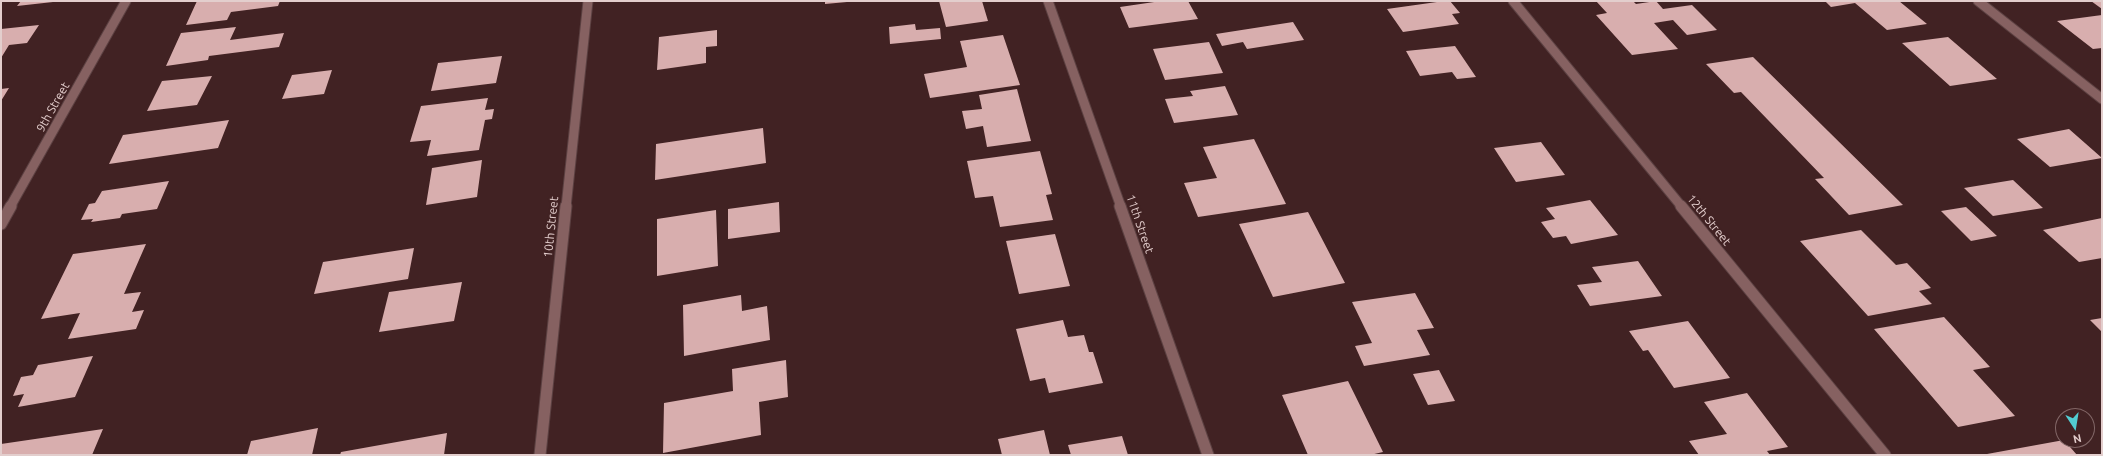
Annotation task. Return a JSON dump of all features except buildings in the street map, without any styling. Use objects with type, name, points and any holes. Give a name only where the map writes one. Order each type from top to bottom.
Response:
[{"type":"street","name":"9th Street","points":[[1,224],[126,1]]},
{"type":"street","name":"10th Street","points":[[540,455],[588,1]]},
{"type":"street","name":"11th Street","points":[[1048,1],[1208,455]]},
{"type":"street","name":"12th Street","points":[[1513,1],[1885,455]]},
{"type":"street","points":[[1978,1],[2102,99]]}]
